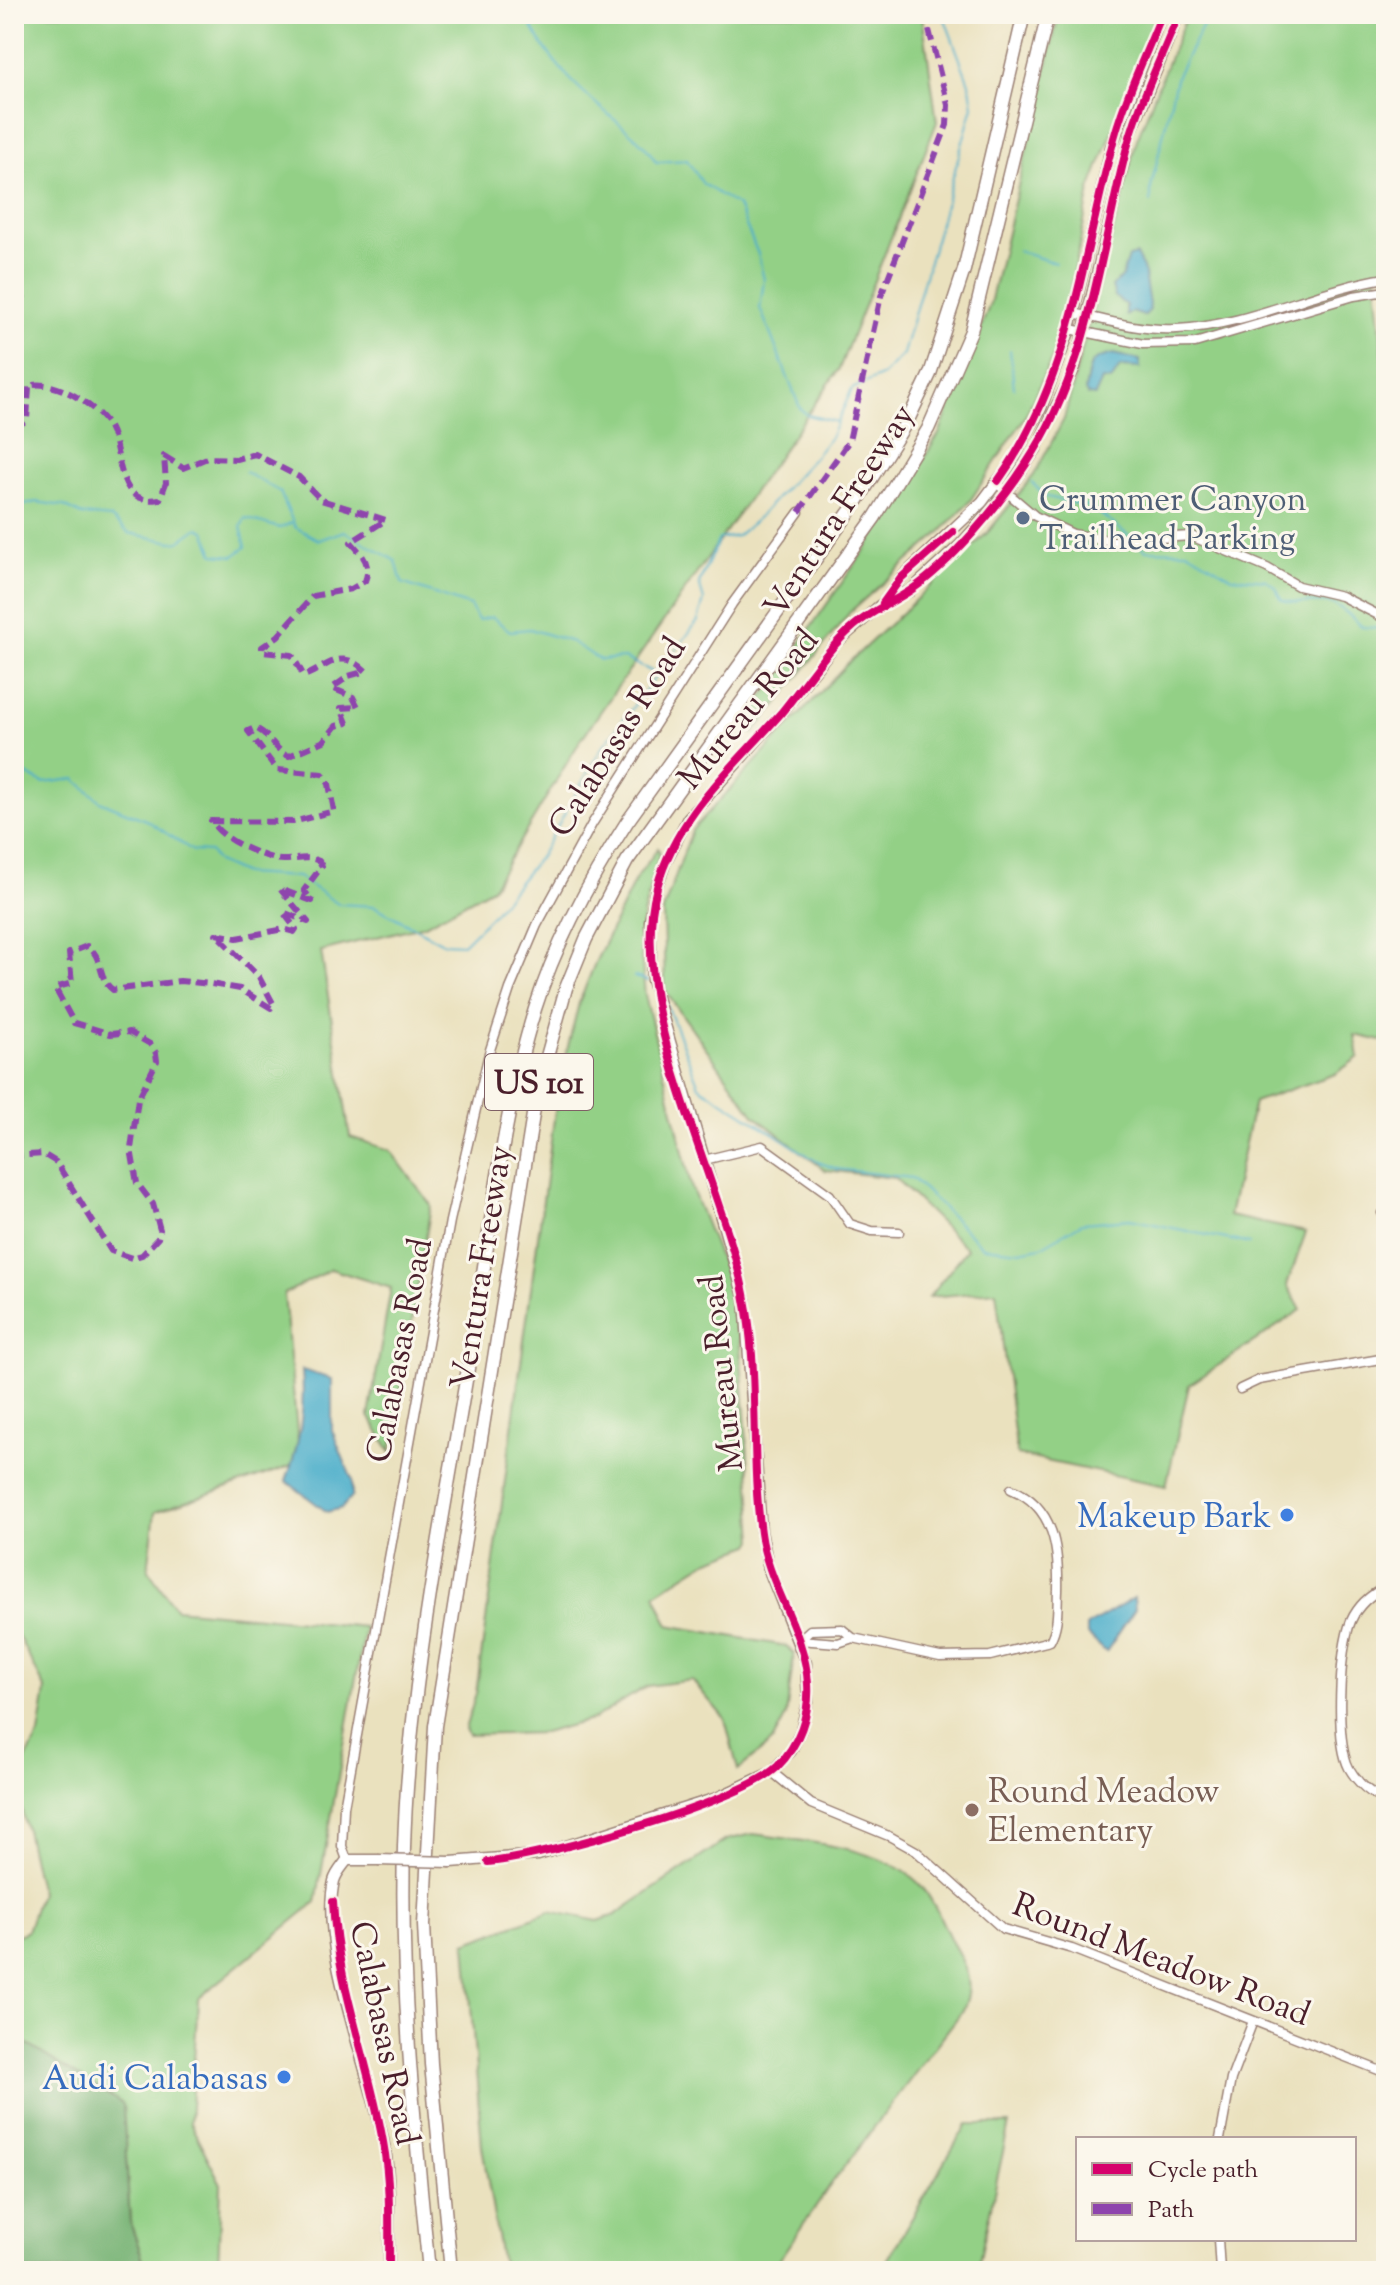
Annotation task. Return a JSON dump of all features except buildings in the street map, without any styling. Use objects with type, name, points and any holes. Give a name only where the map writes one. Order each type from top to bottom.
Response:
[{"type":"highway","name":"Ventura Freeway","points":[[429,2271],[405,2007],[404,1846],[408,1770],[450,1477],[522,1056],[556,950],[599,865],[858,500],[919,396],[944,335],[964,270],[1024,14]]},
{"type":"highway","name":"Ventura Freeway","points":[[451,2271],[431,2064],[424,1925],[435,1726],[470,1490],[536,1096],[549,1042],[586,939],[627,861],[875,517],[907,468],[952,380],[982,291],[1048,14]]},
{"type":"main road","name":"Mureau Road","points":[[347,1860],[451,1862],[524,1858],[566,1848],[717,1798],[772,1772],[791,1751],[805,1718],[809,1685],[799,1640],[779,1597],[764,1551],[745,1300],[652,980],[650,921],[656,889],[676,840],[701,801],[783,711],[836,643],[883,603],[901,578],[961,524],[996,483],[1041,408],[1070,329],[1111,147],[1162,14]]},
{"type":"main road","name":"Mureau Road","points":[[883,603],[910,591],[960,545],[1007,492],[1054,416],[1085,332],[1130,135],[1179,14]]},
{"type":"main road","name":"Calabasas Road","points":[[347,1860],[334,1880],[334,1928],[346,1994],[386,2155],[390,2194],[389,2271]]},
{"type":"street","points":[[1074,313],[1138,327],[1192,328],[1234,320],[1354,283],[1386,278]]},
{"type":"street","points":[[1070,329],[1143,344],[1195,343],[1354,296],[1386,291]]},
{"type":"street","points":[[996,483],[1053,526],[1073,534],[1133,541],[1191,536],[1267,568],[1298,586],[1341,596],[1386,619]]},
{"type":"street","name":"Calabasas Road","points":[[347,1860],[342,1846],[344,1807],[387,1558],[470,1129],[510,989],[537,925],[592,824],[732,604],[799,512]]},
{"type":"street","points":[[704,1160],[762,1146],[830,1195],[850,1224],[872,1231],[899,1232]]},
{"type":"street","points":[[1240,1389],[1259,1380],[1386,1358]]},
{"type":"street","points":[[799,1640],[810,1630],[842,1629],[853,1638],[940,1657],[990,1656],[1050,1641],[1057,1628],[1058,1561],[1054,1533],[1025,1495],[1011,1489]]},
{"type":"street","points":[[1386,1587],[1363,1601],[1351,1619],[1344,1641],[1342,1672],[1343,1748],[1348,1766],[1359,1783],[1386,1800]]},
{"type":"street","points":[[799,1640],[838,1643],[853,1638]]},
{"type":"street","name":"Round Meadow Road","points":[[772,1772],[811,1804],[891,1837],[916,1851],[1003,1929],[1064,1946],[1386,2073]]},
{"type":"street","points":[[1220,2137],[1231,2079],[1253,2021]]},
{"type":"street","points":[[1218,2241],[1220,2271]]},
{"type":"green space","points":[[14,14],[922,14],[937,122],[839,369],[580,741],[492,888],[425,925],[321,951],[350,1137],[390,1150],[431,1205],[391,1452],[369,1416],[391,1288],[331,1269],[284,1294],[300,1463],[155,1512],[148,1570],[176,1609],[365,1627],[316,1902],[198,1999],[190,2123],[221,2184],[218,2271],[147,2271],[130,2222],[122,2104],[14,2036],[14,1937],[27,1931],[40,1893],[15,1780],[39,1735],[46,1690],[14,1628]]},
{"type":"green space","points":[[1059,14],[1158,14],[1090,190],[1062,337],[1025,417],[970,501],[941,532],[851,611],[753,734],[741,727],[876,534],[939,434],[990,304]]},
{"type":"green space","points":[[1187,14],[1386,14],[1386,267],[1375,271],[1386,390],[1386,1042],[1355,1035],[1359,1057],[1335,1074],[1254,1102],[1229,1216],[1306,1232],[1287,1285],[1301,1310],[1189,1385],[1166,1486],[1017,1455],[996,1291],[929,1297],[967,1249],[895,1178],[825,1170],[755,1116],[665,991],[663,911],[692,830],[845,666],[988,532],[1034,475],[1064,419],[1137,139]]},
{"type":"green space","points":[[658,848],[660,853],[643,915],[641,953],[645,995],[692,1189],[737,1303],[754,1540],[751,1545],[707,1561],[655,1594],[668,1625],[786,1646],[794,1654],[786,1716],[772,1742],[738,1770],[725,1719],[692,1680],[647,1686],[594,1719],[543,1733],[468,1735],[465,1729],[476,1694],[559,1082],[579,1003],[595,963],[635,880]]},
{"type":"green space","points":[[753,1834],[844,1848],[889,1863],[907,1874],[931,1900],[965,1967],[968,1992],[963,2010],[831,2184],[771,2271],[503,2271],[482,2146],[466,1943],[550,1911],[598,1921],[615,1915],[726,1840]]},
{"type":"green space","points":[[14,2036],[123,2104],[130,2222],[147,2271],[14,2271]]},
{"type":"green space","points":[[967,2124],[1009,2124],[977,2271],[881,2271]]},
{"type":"water","points":[[1136,255],[1143,268],[1150,310],[1144,316],[1132,312],[1126,315],[1126,305],[1115,297],[1112,287],[1122,276],[1128,257]]},
{"type":"water","points":[[1113,354],[1140,360],[1140,368],[1120,367],[1111,381],[1102,380],[1095,396],[1088,395],[1085,391],[1091,364],[1098,358]]},
{"type":"water","points":[[302,1370],[332,1379],[332,1430],[352,1480],[352,1496],[342,1508],[327,1512],[286,1481],[300,1427]]},
{"type":"water","points":[[1134,1598],[1135,1609],[1106,1652],[1087,1634],[1087,1626]]},
{"type":"waterway","points":[[526,14],[561,69],[640,142],[656,162],[687,160],[703,184],[738,206],[758,254],[764,280],[760,308],[800,408],[807,415],[837,422]]},
{"type":"waterway","points":[[14,777],[26,774],[43,783],[75,779],[100,801],[148,821],[193,851],[210,852],[217,862],[244,874],[298,877],[338,904],[374,906],[443,943],[463,944],[492,915],[541,855],[601,749],[698,621],[704,600],[699,583],[719,539],[737,536],[758,518],[831,436],[852,389],[883,375],[903,354],[973,106],[970,86],[943,14]]},
{"type":"waterway","points":[[1151,202],[1151,187],[1177,75],[1209,14]]},
{"type":"waterway","points":[[1018,251],[1055,263]]},
{"type":"waterway","points":[[1010,350],[1014,388]]},
{"type":"waterway","points":[[245,472],[280,492],[295,527],[319,540],[344,531],[396,561],[402,583],[470,606],[478,620],[492,617],[510,631],[530,629],[572,642],[600,660],[624,658],[657,674]]},
{"type":"waterway","points":[[1032,483],[1047,497],[1091,507],[1129,536]]},
{"type":"waterway","points":[[14,508],[36,502],[64,506],[82,515],[111,518],[129,533],[172,542],[180,541],[198,528],[205,531],[214,554],[234,556],[246,547],[241,527],[245,518],[280,528],[291,523]]},
{"type":"waterway","points":[[1137,542],[1146,550],[1187,551],[1231,577],[1266,580],[1276,587],[1281,599],[1287,601],[1332,604],[1363,627],[1377,628],[1386,636]]},
{"type":"waterway","points":[[634,977],[649,981]]},
{"type":"waterway","points":[[659,985],[699,1086],[818,1162],[837,1169],[912,1178],[983,1247],[1020,1251],[1041,1247],[1082,1223],[1130,1219],[1250,1244]]},
{"type":"marked path","points":[[799,512],[849,441],[881,296],[947,125],[948,105],[925,14]]},
{"type":"marked path","points":[[14,298],[26,295],[14,307]]},
{"type":"marked path","points":[[14,428],[27,420],[29,386],[50,386],[74,395],[103,419],[114,438],[128,487],[135,495],[145,499],[160,499],[166,483],[164,456],[183,468],[207,458],[236,459],[255,454],[299,477],[321,500],[386,520],[351,542],[367,564],[365,581],[351,589],[313,596],[278,636],[262,647],[262,652],[292,655],[304,676],[341,659],[349,660],[366,671],[349,676],[332,688],[353,697],[358,707],[341,708],[347,723],[336,726],[324,741],[289,756],[265,734],[255,728],[248,731],[277,770],[323,774],[329,784],[334,811],[293,822],[211,821],[231,840],[258,853],[281,860],[313,859],[322,866],[304,890],[312,901],[280,889],[308,922],[283,912],[296,929],[294,932],[284,929],[237,938],[216,934],[259,977],[274,1005],[271,1008],[240,989],[180,981],[113,990],[105,980],[96,956],[87,946],[69,953],[72,983],[55,988],[74,1023],[111,1034],[129,1032],[150,1044],[156,1053],[157,1061],[138,1099],[131,1149],[137,1183],[153,1204],[160,1230],[158,1238],[142,1255],[132,1258],[111,1251],[56,1162],[43,1154],[14,1156]]},
{"type":"cycle path","points":[[998,481],[1022,443],[1057,363],[1070,322],[1116,133],[1162,14]]},
{"type":"cycle path","points":[[488,1862],[594,1839],[684,1812],[724,1796],[777,1767],[802,1728],[808,1695],[805,1664],[794,1626],[771,1571],[761,1533],[752,1353],[744,1294],[732,1247],[664,1036],[654,984],[651,934],[657,887],[678,837],[708,793],[781,713],[844,636],[861,620],[911,590],[958,549],[1003,497],[1047,429],[1077,356],[1088,318],[1134,125],[1179,14]]},
{"type":"cycle path","points":[[883,603],[901,578],[953,532]]},
{"type":"cycle path","points":[[333,1902],[347,1993],[386,2158],[389,2271]]},
{"type":"place","name":"Crummer Canyon Trailhead Parking","points":[[1023,518]]},
{"type":"place","name":"Makeup Bark","points":[[1287,1515]]},
{"type":"place","name":"Round Meadow Elementary","points":[[972,1810]]},
{"type":"place","name":"Audi Calabasas","points":[[284,2077]]}]
